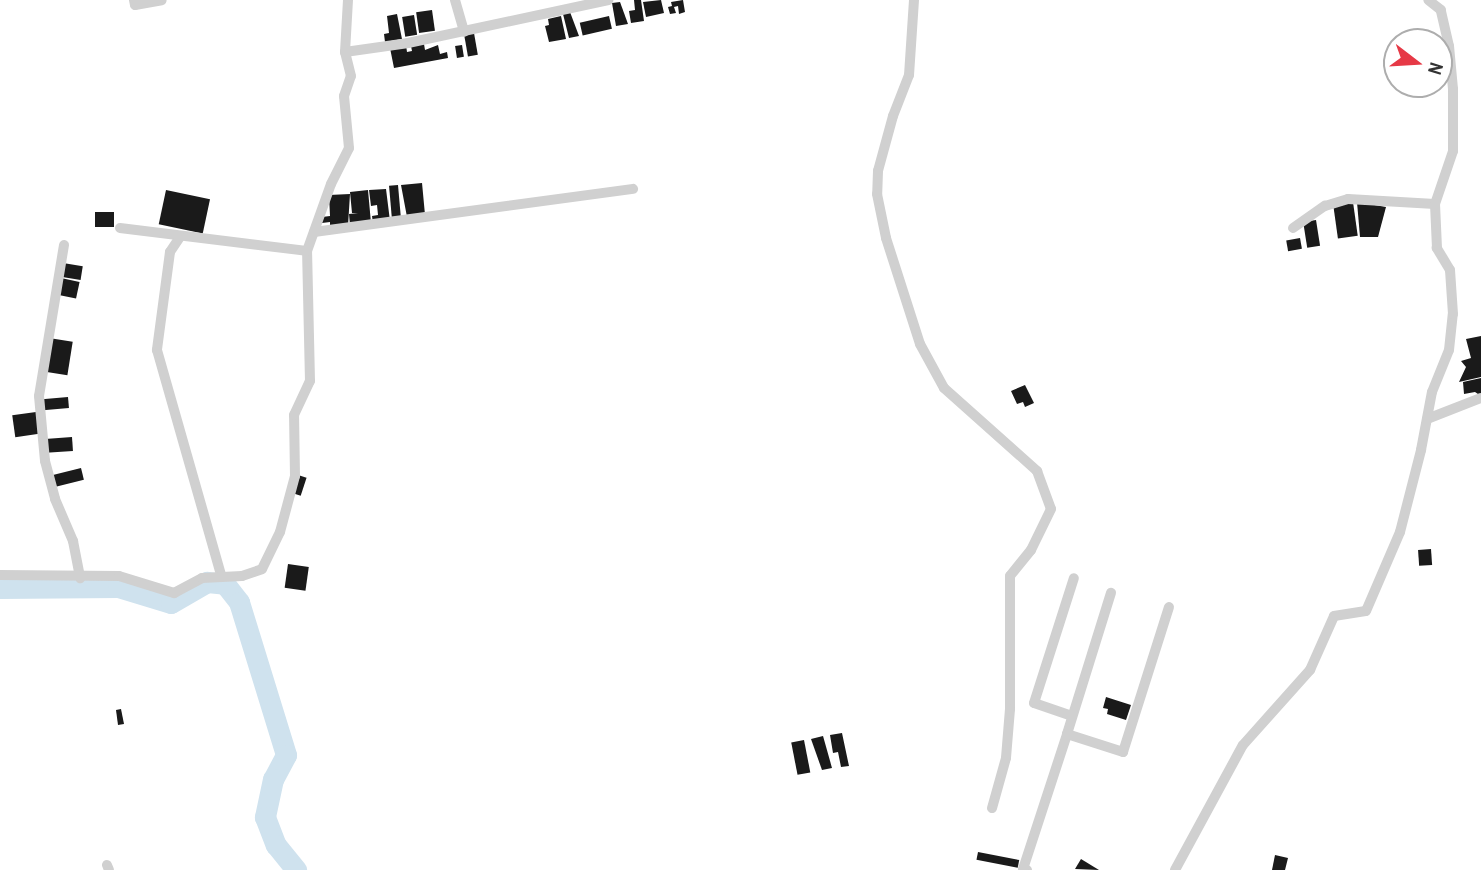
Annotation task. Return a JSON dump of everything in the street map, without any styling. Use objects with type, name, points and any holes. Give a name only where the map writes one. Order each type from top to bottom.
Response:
[{"type":"street","points":[[134,0],[135,5],[162,0]]},
{"type":"street","points":[[0,575],[79,578],[119,576],[174,593],[202,578],[242,576],[262,569],[280,532],[295,476],[294,415],[310,381],[307,251],[331,184],[349,148],[344,96],[351,76],[345,52],[348,0]]},
{"type":"street","points":[[455,0],[464,32]]},
{"type":"street","points":[[345,52],[464,32],[608,0]]},
{"type":"street","points":[[914,0],[909,75],[892,116],[878,171],[877,194],[886,238],[920,344],[944,388],[1037,471],[1051,509],[1031,550],[1010,576],[1010,709],[1006,758],[992,808]]},
{"type":"street","points":[[1175,870],[1243,745],[1310,670],[1334,617],[1366,611],[1400,532],[1432,393],[1448,351],[1453,314],[1450,270],[1437,248],[1435,204],[1453,151],[1453,89],[1449,46],[1441,10],[1428,0]]},
{"type":"street","points":[[314,232],[633,189]]},
{"type":"street","points":[[1293,228],[1336,201],[1435,204]]},
{"type":"street","points":[[120,228],[307,251]]},
{"type":"street","points":[[180,237],[170,252],[157,350],[221,575]]},
{"type":"street","points":[[64,245],[39,396],[45,461],[55,499],[73,541],[79,578]]},
{"type":"street","points":[[1427,419],[1481,398]]},
{"type":"street","points":[[1072,716],[1034,703],[1074,578]]},
{"type":"street","points":[[1027,870],[1023,869],[1111,593]]},
{"type":"street","points":[[1067,734],[1123,752],[1168,607]]},
{"type":"building","points":[[634,0],[641,0],[644,21],[631,23],[629,11],[635,10]]},
{"type":"building","points":[[661,0],[664,13],[646,17],[643,2]]},
{"type":"building","points":[[683,0],[685,12],[679,14],[678,6],[674,7],[676,13],[670,14],[668,7],[672,6],[671,2]]},
{"type":"building","points":[[620,2],[628,24],[616,26],[612,3]]},
{"type":"building","points":[[432,10],[435,31],[419,33],[416,12]]},
{"type":"building","points":[[570,12],[579,36],[569,38],[563,14]]},
{"type":"building","points":[[397,14],[402,39],[385,42],[384,34],[389,33],[387,16]]},
{"type":"building","points":[[414,15],[417,35],[405,37],[402,17]]},
{"type":"building","points":[[561,16],[566,39],[549,42],[545,26],[549,25],[548,19]]},
{"type":"building","points":[[609,16],[612,29],[583,35],[580,23]]},
{"type":"building","points":[[474,33],[478,55],[468,56],[464,35]]},
{"type":"building","points":[[424,44],[425,50],[438,45],[440,54],[447,52],[448,58],[394,68],[390,48],[406,45],[407,52],[412,51],[411,46]]},
{"type":"building","points":[[462,45],[464,57],[457,58],[455,46]]},
{"type":"building","points":[[422,183],[425,215],[407,217],[401,185]]},
{"type":"building","points":[[398,185],[401,218],[392,219],[389,186]]},
{"type":"building","points":[[386,189],[390,221],[373,223],[372,216],[378,215],[377,205],[371,206],[369,190]]},
{"type":"building","points":[[166,190],[210,199],[203,234],[159,224]]},
{"type":"building","points":[[368,190],[371,223],[350,225],[349,214],[358,213],[352,213],[350,192]]},
{"type":"building","points":[[350,194],[348,226],[330,227],[330,222],[322,223],[322,217],[330,216],[329,195]]},
{"type":"building","points":[[1353,202],[1358,236],[1338,238],[1333,205]]},
{"type":"building","points":[[1357,202],[1386,207],[1378,237],[1360,237]]},
{"type":"building","points":[[95,212],[114,212],[114,227],[95,227]]},
{"type":"building","points":[[1316,220],[1320,246],[1307,248],[1303,222]]},
{"type":"building","points":[[1300,238],[1302,249],[1288,251],[1286,240]]},
{"type":"building","points":[[63,263],[83,266],[81,280],[61,277]]},
{"type":"building","points":[[61,278],[80,282],[76,299],[57,295]]},
{"type":"building","points":[[1481,336],[1481,377],[1459,382],[1466,367],[1461,361],[1471,358],[1466,339]]},
{"type":"building","points":[[49,338],[73,342],[67,375],[44,372]]},
{"type":"building","points":[[1481,378],[1481,396],[1475,392],[1464,394],[1463,382]]},
{"type":"building","points":[[1025,385],[1034,403],[1025,407],[1023,402],[1017,404],[1011,391]]},
{"type":"building","points":[[68,397],[69,408],[43,410],[42,399]]},
{"type":"building","points":[[36,412],[39,434],[15,437],[12,415]]},
{"type":"building","points":[[72,437],[73,451],[46,453],[45,439]]},
{"type":"building","points":[[81,468],[84,480],[55,487],[52,475]]},
{"type":"building","points":[[298,475],[307,478],[301,496],[292,493]]},
{"type":"building","points":[[1431,549],[1432,565],[1419,566],[1418,550]]},
{"type":"building","points":[[288,564],[309,567],[305,591],[285,588]]},
{"type":"building","points":[[1106,697],[1131,705],[1126,720],[1107,714],[1108,709],[1103,708]]},
{"type":"building","points":[[121,709],[124,724],[118,725],[116,710]]},
{"type":"building","points":[[842,733],[849,766],[841,767],[838,752],[833,753],[830,735]]},
{"type":"building","points":[[823,736],[832,768],[822,770],[811,739]]},
{"type":"building","points":[[804,740],[810,772],[798,775],[791,742]]},
{"type":"building","points":[[978,852],[1019,860],[1018,868],[976,860]]},
{"type":"building","points":[[1275,855],[1288,858],[1285,870],[1272,870]]},
{"type":"building","points":[[1081,859],[1099,870],[1075,869]]},
{"type":"waterway","points":[[0,588],[118,587],[171,603],[207,582],[225,584],[239,602],[286,755],[273,779],[265,817],[276,845],[296,870]]}]
